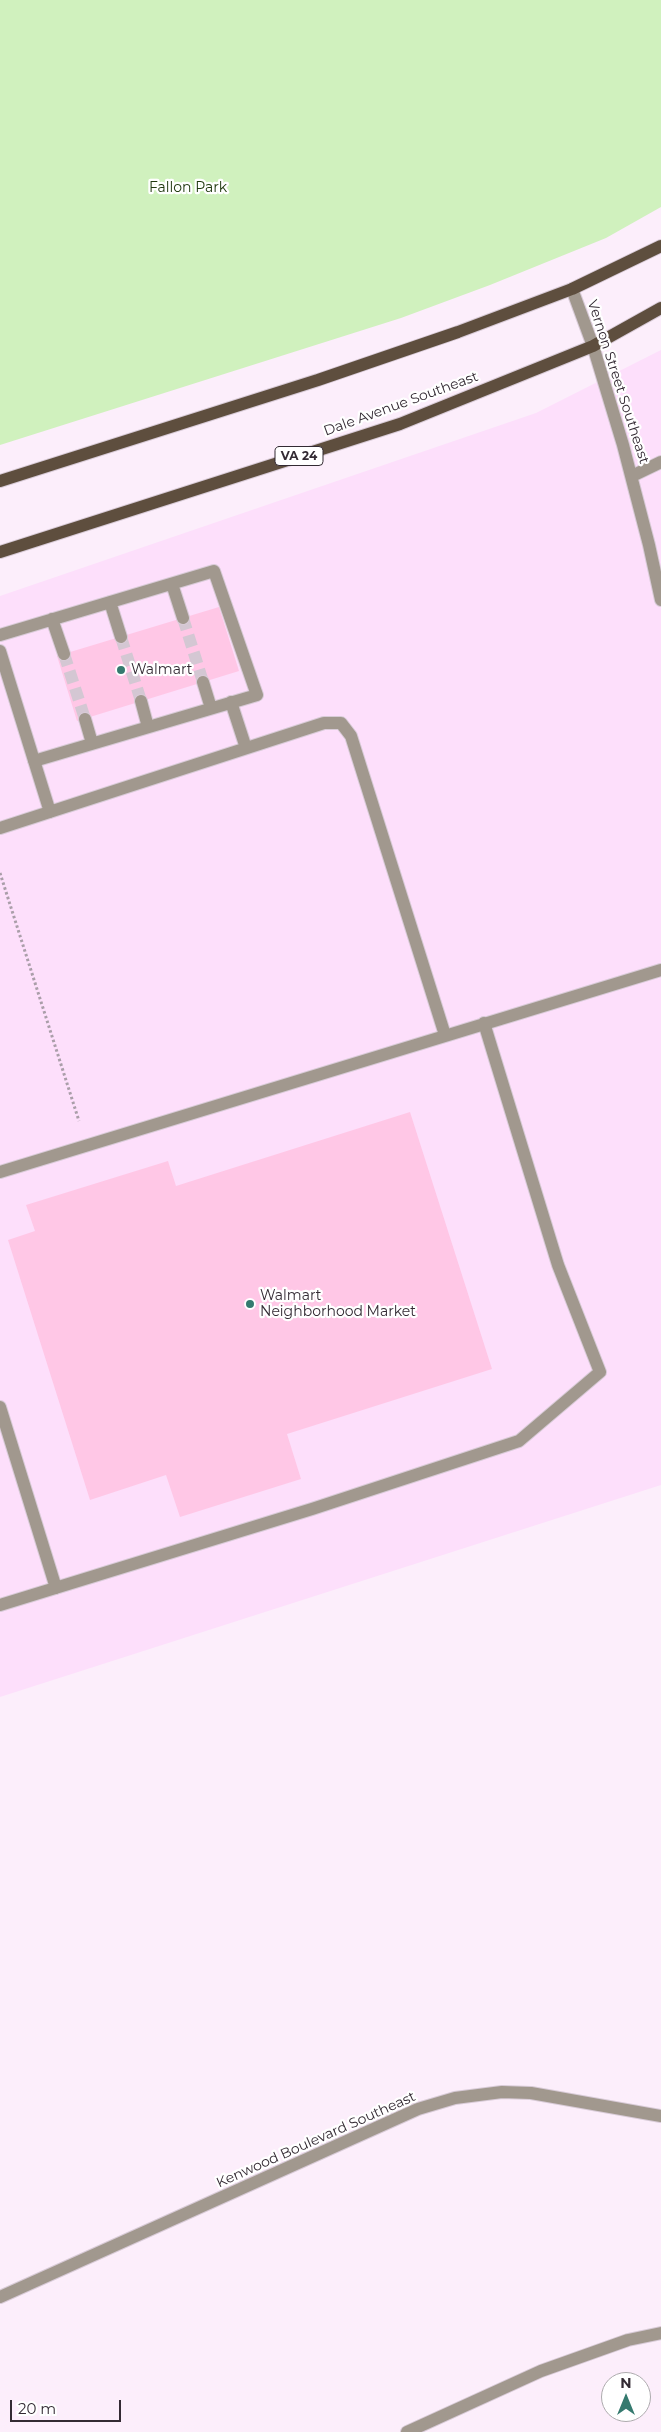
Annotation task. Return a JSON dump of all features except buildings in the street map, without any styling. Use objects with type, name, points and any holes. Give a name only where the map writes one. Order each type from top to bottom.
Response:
[{"type":"main road","points":[[0,481],[318,380],[572,289],[661,246]]},
{"type":"main road","name":"Dale Avenue Southeast","points":[[0,552],[400,424],[593,346],[661,308]]},
{"type":"street","name":"Vernon Street Southeast","points":[[572,289],[593,346],[632,476],[661,600]]},
{"type":"street","points":[[632,476],[661,462]]},
{"type":"street","points":[[0,485],[16,476]]},
{"type":"street","points":[[0,635],[214,571],[257,695],[34,761]]},
{"type":"street","points":[[172,584],[183,618]]},
{"type":"street","points":[[110,602],[121,637]]},
{"type":"street","points":[[52,619],[64,654]]},
{"type":"street","points":[[0,651],[50,812]]},
{"type":"street","points":[[203,682],[211,708]]},
{"type":"street","points":[[141,701],[148,727]]},
{"type":"street","points":[[232,702],[246,748]]},
{"type":"street","points":[[85,719],[92,743]]},
{"type":"street","points":[[0,828],[324,723],[341,723],[351,736],[445,1035]]},
{"type":"street","points":[[0,1172],[661,970]]},
{"type":"street","points":[[0,1605],[302,1512],[519,1441],[600,1372],[558,1264],[484,1023]]},
{"type":"street","points":[[0,1407],[56,1588]]},
{"type":"street","name":"Kenwood Boulevard Southeast","points":[[0,2298],[418,2109],[455,2098],[502,2092],[531,2094],[661,2116]]},
{"type":"street","points":[[407,2432],[542,2371],[628,2340],[661,2333]]},
{"type":"path","points":[[0,873],[87,1146]]},
{"type":"shaded area","points":[[661,350],[661,1485],[0,1697],[0,596],[536,413]]},
{"type":"green space","name":"Fallon Park","points":[[0,0],[661,0],[661,207],[606,238],[490,285],[401,318],[0,445]]},
{"type":"tunnel","points":[[183,618],[203,682]]},
{"type":"tunnel","points":[[121,637],[141,701]]},
{"type":"tunnel","points":[[64,654],[85,719]]},
{"type":"place","name":"Walmart","points":[[121,670]]},
{"type":"place","name":"Walmart Neighborhood Market","points":[[250,1304]]}]
